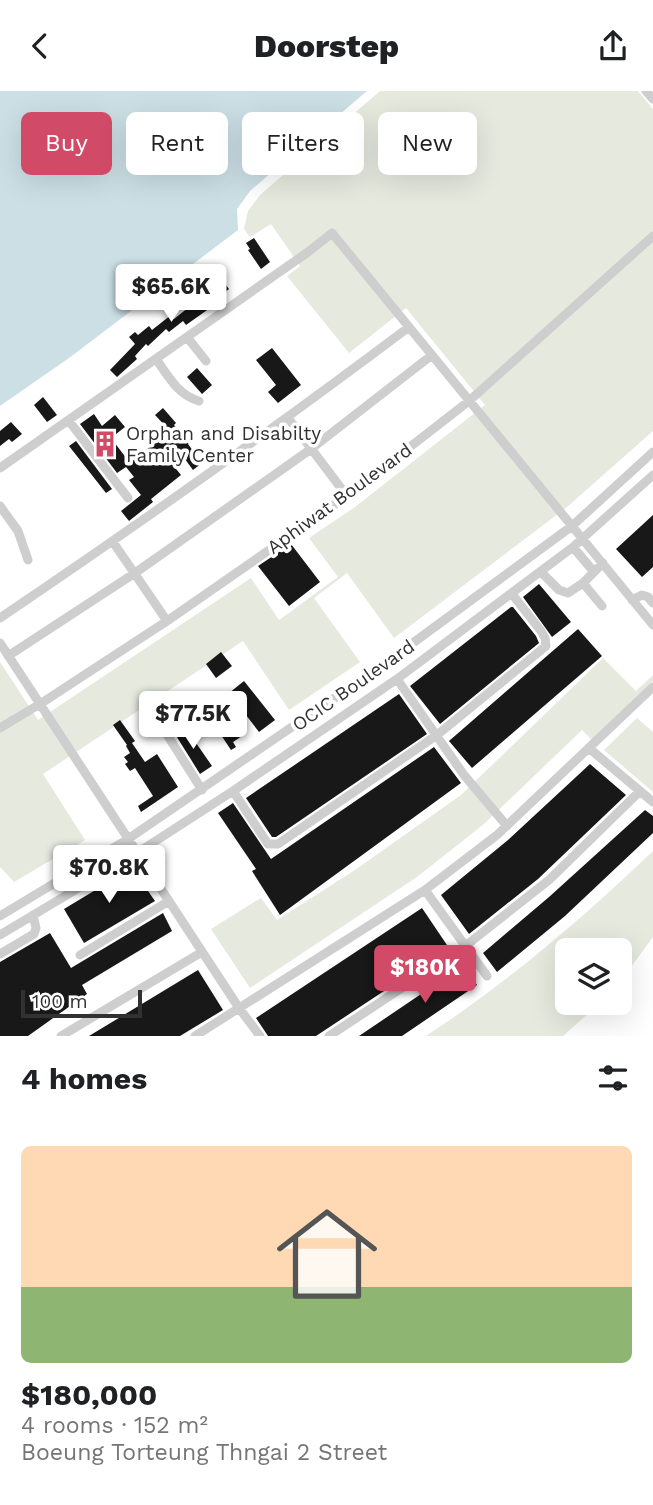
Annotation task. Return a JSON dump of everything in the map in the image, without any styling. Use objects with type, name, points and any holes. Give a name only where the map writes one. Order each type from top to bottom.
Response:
[{"type":"street","points":[[646,91],[653,99]]},
{"type":"street","points":[[0,468],[332,233],[653,625]]},
{"type":"street","name":"Aphiwat Boulevard","points":[[0,728],[167,621],[347,496],[470,401],[653,236]]},
{"type":"street","points":[[0,618],[288,418],[409,327]]},
{"type":"street","points":[[187,337],[206,361]]},
{"type":"street","points":[[8,656],[135,573],[311,449],[432,355]]},
{"type":"street","points":[[156,359],[177,389],[186,397],[199,401]]},
{"type":"street","points":[[288,418],[347,496]]},
{"type":"street","points":[[69,421],[128,498]]},
{"type":"street","name":"OCIC Boulevard","points":[[0,916],[128,839],[387,663],[572,526],[653,452]]},
{"type":"street","name":"OCIC Boulevard","points":[[0,935],[137,853],[233,791],[397,678],[573,547],[653,475]]},
{"type":"street","points":[[0,506],[18,531],[28,560]]},
{"type":"street","points":[[113,542],[167,621]]},
{"type":"street","points":[[573,547],[594,572]]},
{"type":"street","points":[[541,572],[563,593],[568,593],[583,583],[603,563]]},
{"type":"street","points":[[583,583],[602,606]]},
{"type":"street","points":[[233,791],[268,844],[278,844],[437,735],[545,646],[541,631],[512,594]]},
{"type":"street","points":[[632,600],[642,595],[653,603]]},
{"type":"street","points":[[0,643],[260,1036]]},
{"type":"street","points":[[397,678],[464,775],[507,826]]},
{"type":"street","points":[[195,1036],[425,890],[507,826],[653,687]]},
{"type":"street","points":[[161,725],[202,789]]},
{"type":"street","points":[[590,749],[653,801]]},
{"type":"street","points":[[329,1036],[464,947],[549,880],[640,791]]},
{"type":"street","points":[[425,890],[487,976]]},
{"type":"street","points":[[80,955],[169,901]]},
{"type":"street","points":[[0,954],[34,934],[36,929],[33,915]]},
{"type":"street","points":[[61,1036],[202,952]]},
{"type":"shaded area","points":[[0,91],[367,91],[342,112],[242,112],[242,175],[269,175],[250,191],[237,209],[238,230],[69,358],[0,406]]},
{"type":"shaded area","points":[[380,91],[638,91],[653,109],[653,431],[567,507],[394,638],[347,573],[314,598],[360,662],[289,710],[243,641],[43,774],[85,840],[14,882],[0,867],[0,662],[38,720],[251,578],[279,620],[338,577],[309,538],[355,507],[485,405],[406,308],[349,353],[287,276],[300,266],[271,224],[250,237],[244,229],[248,211],[260,195],[283,175],[364,175],[364,112],[356,112]]},
{"type":"shaded area","points":[[603,658],[636,691],[653,675],[653,681],[592,740],[582,730],[484,824],[417,877],[250,988],[211,929],[261,898],[277,920],[355,870],[461,795]]},
{"type":"shaded area","points":[[637,718],[653,732],[653,792],[604,750]]},
{"type":"shaded area","points":[[653,851],[653,937],[632,966],[632,938],[557,938]]},
{"type":"shaded area","points":[[555,939],[555,1015],[587,1015],[563,1036],[426,1036],[486,994]]},
{"type":"building","points":[[254,238],[270,262],[261,269],[246,243]]},
{"type":"building","points":[[219,276],[229,289],[208,305],[210,308],[186,325],[183,321],[169,332],[166,329],[148,346],[146,344],[135,356],[137,359],[117,377],[110,370],[135,344],[129,337],[135,332],[138,335],[149,326],[152,330],[171,315],[174,319],[194,303],[192,300]]},
{"type":"building","points":[[272,348],[301,385],[278,403],[268,392],[276,385],[256,360]]},
{"type":"building","points":[[197,368],[212,385],[202,394],[187,377]]},
{"type":"building","points":[[43,397],[57,415],[47,422],[34,405]]},
{"type":"building","points":[[163,408],[202,463],[193,470],[179,451],[169,460],[181,475],[129,521],[121,511],[141,495],[129,480],[134,477],[126,467],[117,473],[80,424],[94,414],[102,426],[115,415],[125,427],[111,438],[130,463],[170,431],[155,415]]},
{"type":"building","points":[[11,422],[22,434],[12,442],[9,439],[0,446],[0,431]]},
{"type":"building","points":[[76,441],[112,489],[106,493],[69,446]]},
{"type":"building","points":[[653,515],[653,567],[642,577],[616,549]]},
{"type":"building","points":[[291,544],[320,582],[289,606],[258,566]]},
{"type":"building","points":[[539,584],[571,622],[552,637],[523,597]]},
{"type":"building","points":[[511,607],[539,643],[440,724],[410,686]]},
{"type":"building","points":[[578,629],[602,656],[472,768],[449,741]]},
{"type":"building","points":[[221,652],[232,666],[216,678],[206,664]]},
{"type":"building","points":[[244,681],[275,720],[259,732],[229,693]]},
{"type":"building","points":[[165,693],[176,711],[168,716],[177,731],[174,733],[164,719],[158,719],[154,723],[144,706]]},
{"type":"building","points":[[399,694],[427,734],[276,837],[272,837],[246,798]]},
{"type":"building","points":[[225,711],[242,736],[233,742],[236,747],[231,750],[211,720]]},
{"type":"building","points":[[120,720],[135,741],[132,743],[145,762],[157,754],[178,787],[141,812],[138,806],[153,796],[135,768],[130,771],[125,764],[128,762],[124,757],[130,753],[113,725]]},
{"type":"building","points":[[185,727],[212,766],[200,774],[175,734]]},
{"type":"building","points":[[434,747],[461,783],[280,915],[252,871],[256,869],[218,813],[233,803],[271,859]]},
{"type":"building","points":[[590,764],[626,795],[538,879],[469,934],[441,895],[508,840]]},
{"type":"building","points":[[645,810],[653,816],[653,833],[565,916],[497,972],[483,953]]},
{"type":"building","points":[[132,868],[155,901],[84,943],[64,909]]},
{"type":"building","points":[[422,908],[449,948],[316,1036],[268,1036],[256,1018]]},
{"type":"building","points":[[163,913],[172,931],[82,985],[87,994],[28,1036],[0,1036],[0,962],[50,933],[71,968]]},
{"type":"building","points":[[464,965],[477,985],[402,1036],[359,1036]]},
{"type":"building","points":[[198,970],[223,1010],[180,1036],[89,1036]]},
{"type":"place","name":"Orphan and Disabilty Family Center","points":[[105,444]]}]
